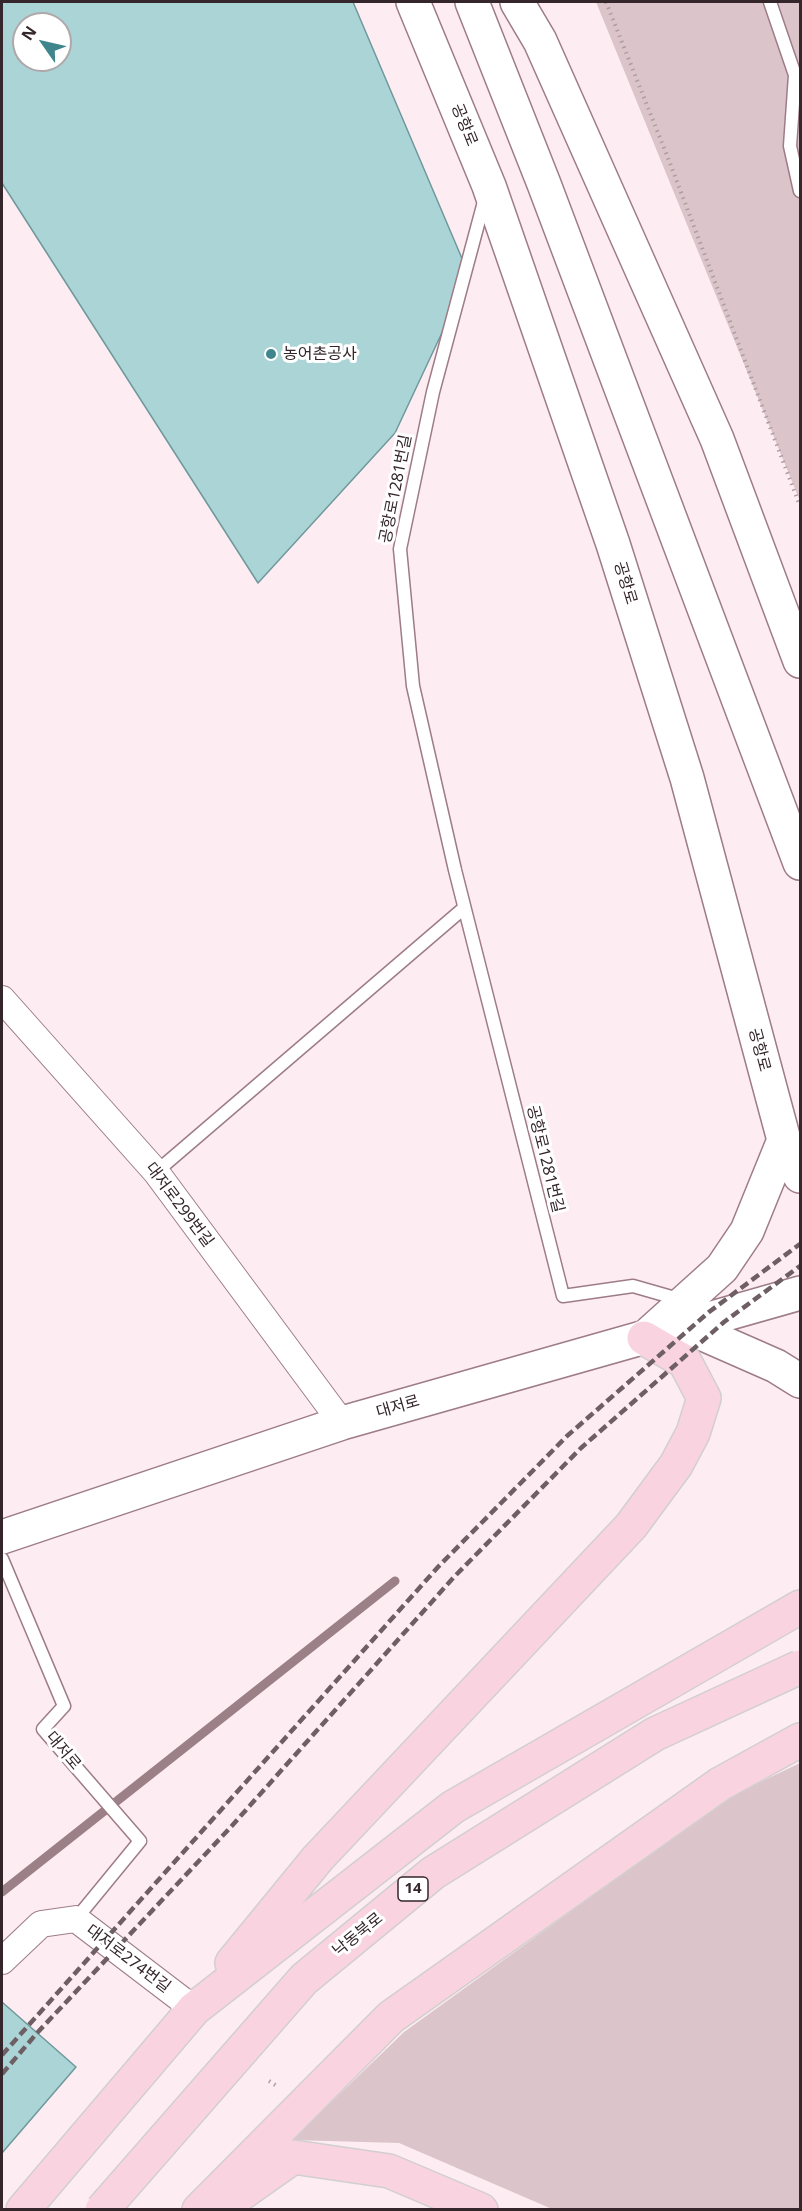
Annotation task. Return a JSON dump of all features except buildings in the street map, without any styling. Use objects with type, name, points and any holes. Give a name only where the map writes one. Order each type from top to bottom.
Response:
[{"type":"main road","name":"공항로","points":[[413,2],[489,186],[613,544],[687,778],[784,1140],[801,1176]]},
{"type":"main road","points":[[472,2],[541,174],[801,863]]},
{"type":"main road","points":[[517,2],[540,41],[717,439],[801,661]]},
{"type":"main road","points":[[686,1314],[747,1231],[784,1140]]},
{"type":"main road","points":[[23,2210],[194,2009],[318,1858],[631,1526],[676,1466],[693,1433],[704,1398],[685,1362],[644,1338],[686,1314],[801,1293]]},
{"type":"main road","points":[[686,1314],[801,1381]]},
{"type":"main road","name":"대저로","points":[[2,1537],[342,1423],[644,1338]]},
{"type":"main road","points":[[194,2009],[453,1808],[801,1607]]},
{"type":"main road","name":"낙동북로","points":[[102,2210],[304,1979],[433,1873],[655,1734],[801,1666]]},
{"type":"main road","points":[[199,2210],[391,2017],[720,1784],[801,1740]]},
{"type":"main road","points":[[218,2210],[293,2157],[388,2171],[481,2210]]},
{"type":"street","name":"대저로299번길","points":[[2,999],[156,1172],[342,1423]]},
{"type":"street","name":"대저로274번길","points":[[2,1961],[41,1924],[76,1919],[194,2009]]},
{"type":"lane","points":[[770,2],[795,75],[790,146],[801,191]]},
{"type":"lane","name":"공항로1281번길","points":[[489,186],[433,392],[400,549],[413,686],[465,908],[563,1296],[633,1286],[686,1314]]},
{"type":"lane","points":[[156,1172],[465,908]]},
{"type":"lane","name":"대저로","points":[[2,1559],[64,1706],[43,1729],[140,1841],[76,1919]]},
{"type":"path","points":[[606,2],[801,506]]},
{"type":"shaded area","points":[[596,2],[800,2],[800,501]]},
{"type":"shaded area","points":[[800,1763],[800,2209],[552,2209],[399,2143],[292,2140],[404,2032],[729,1797]]},
{"type":"waterway","points":[[2,1892],[395,1581]]},
{"type":"railway","points":[[2,2055],[438,1567],[567,1436],[709,1312],[800,1244]]},
{"type":"railway","points":[[2,2074],[37,2033],[229,1829],[454,1577],[581,1448],[724,1322],[800,1266]]},
{"type":"place","name":"농어촌공사","points":[[271,354]]}]
